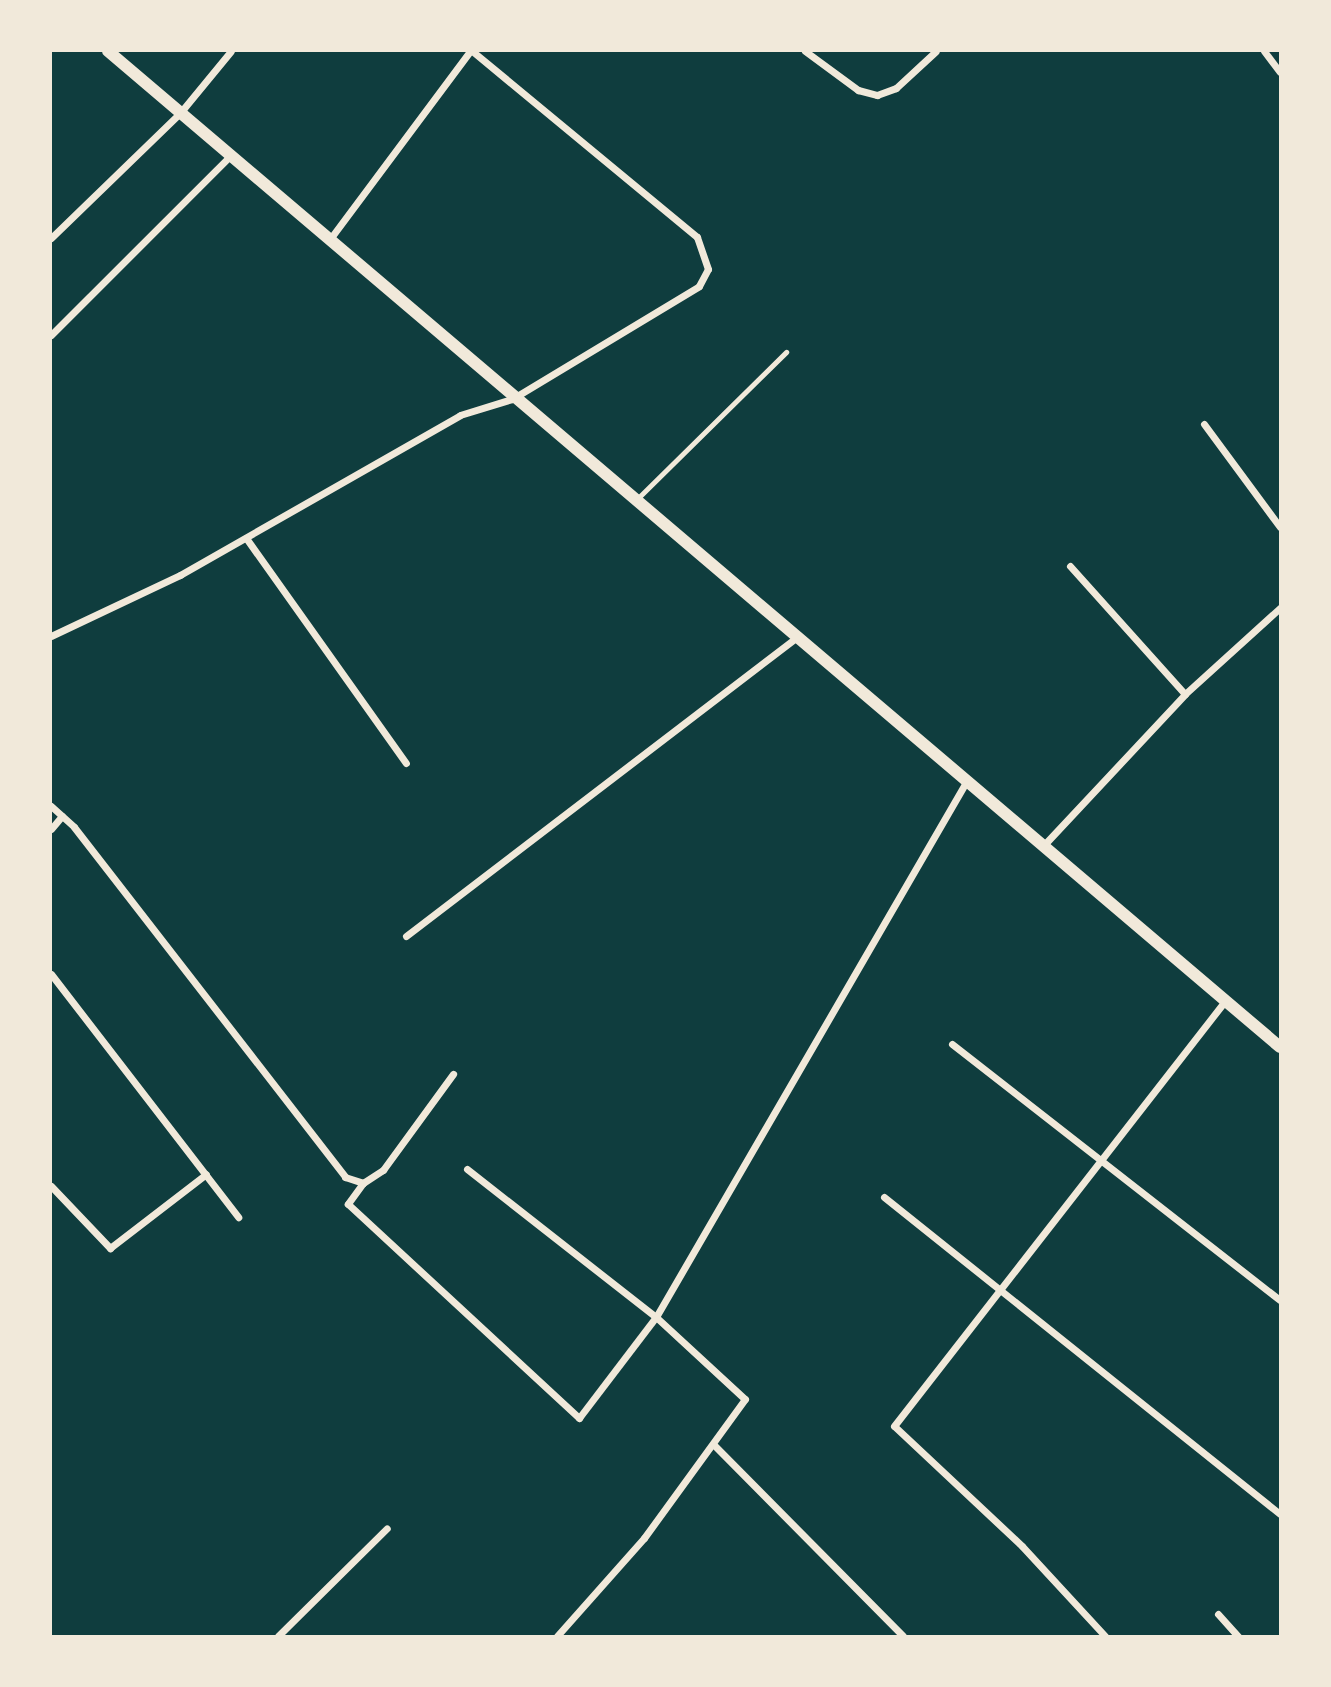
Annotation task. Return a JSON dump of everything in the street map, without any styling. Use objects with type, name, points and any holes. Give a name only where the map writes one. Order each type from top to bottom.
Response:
[{"type":"street","points":[[108,51],[965,784],[1043,846],[1280,1047]]},
{"type":"street","points":[[51,237],[180,113],[231,51]]},
{"type":"street","points":[[51,636],[246,538],[460,415],[512,399],[699,286],[708,269],[708,253],[698,237],[471,51],[330,239]]},
{"type":"street","points":[[805,51],[847,83],[877,95],[896,88],[936,51]]},
{"type":"street","points":[[1264,51],[1280,72]]},
{"type":"street","points":[[51,335],[230,156]]},
{"type":"street","points":[[1204,424],[1280,527]]},
{"type":"street","points":[[246,538],[406,763]]},
{"type":"street","points":[[1070,566],[1185,694]]},
{"type":"street","points":[[1043,846],[1185,694],[1280,608]]},
{"type":"street","points":[[406,936],[795,639]]},
{"type":"street","points":[[453,1074],[383,1170],[363,1183],[348,1204],[579,1418],[656,1317],[965,784]]},
{"type":"street","points":[[51,806],[62,816],[337,1170],[363,1183]]},
{"type":"street","points":[[51,829],[62,816]]},
{"type":"street","points":[[51,974],[238,1217]]},
{"type":"street","points":[[1105,1636],[1014,1538],[894,1426],[1005,1289],[1226,1002]]},
{"type":"street","points":[[952,1044],[1280,1300]]},
{"type":"street","points":[[467,1169],[656,1317],[744,1395],[742,1410],[715,1446],[557,1636]]},
{"type":"street","points":[[51,1186],[110,1248],[206,1174]]},
{"type":"street","points":[[884,1197],[1005,1289],[1280,1514]]},
{"type":"street","points":[[715,1446],[903,1636]]},
{"type":"street","points":[[278,1636],[387,1528]]},
{"type":"street","points":[[1218,1614],[1238,1636]]},
{"type":"lane","points":[[634,502],[786,352]]}]
